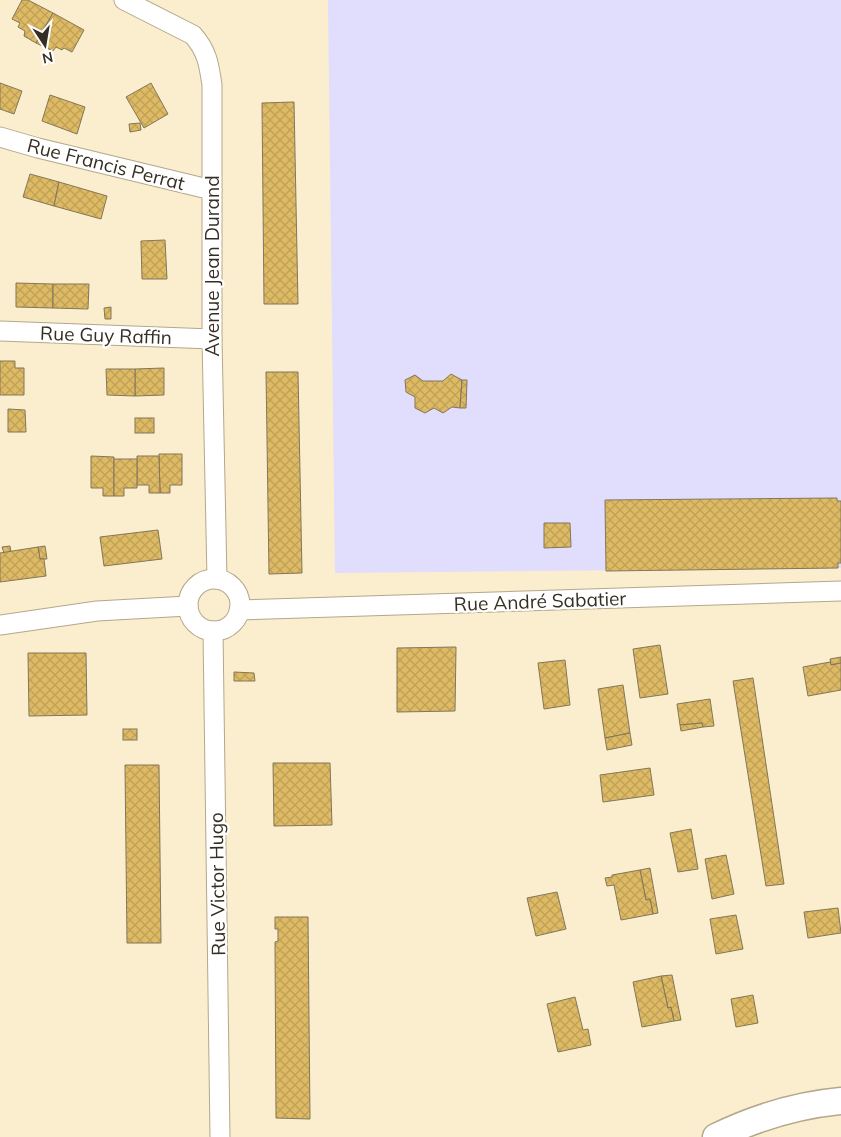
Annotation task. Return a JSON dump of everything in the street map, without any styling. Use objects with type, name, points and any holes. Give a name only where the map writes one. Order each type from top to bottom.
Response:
[{"type":"street","name":"Avenue Jean Durand","points":[[124,0],[193,36],[205,51],[212,85],[212,339],[217,579]]},
{"type":"street","name":"Rue Francis Perrat","points":[[0,137],[212,190]]},
{"type":"street","name":"Rue Guy Raffin","points":[[0,330],[212,339]]},
{"type":"street","points":[[217,579],[227,583],[235,590],[239,599],[240,610],[230,626],[222,630],[213,631],[204,629],[196,624],[190,616],[188,606],[189,597],[193,590],[208,580],[217,579]]},
{"type":"street","name":"Rue André Sabatier","points":[[240,610],[841,591]]},
{"type":"street","points":[[0,625],[97,611],[188,606]]},
{"type":"street","name":"Rue Victor Hugo","points":[[213,631],[220,1137]]},
{"type":"street","points":[[716,1137],[757,1120],[798,1108],[841,1101]]},
{"type":"shaded area","points":[[328,0],[841,0],[841,568],[335,573]]},
{"type":"building","points":[[22,0],[28,0],[53,13],[36,43],[24,36],[25,31],[18,27],[20,23],[12,19]]},
{"type":"building","points":[[53,13],[84,30],[72,52],[56,47],[53,51],[36,43]]},
{"type":"building","points":[[0,83],[22,91],[14,114],[0,109]]},
{"type":"building","points":[[151,83],[168,114],[144,128],[126,97]]},
{"type":"building","points":[[50,95],[85,107],[77,134],[42,121]]},
{"type":"building","points":[[294,102],[298,304],[264,304],[262,103]]},
{"type":"building","points":[[140,123],[141,130],[130,132],[129,124]]},
{"type":"building","points":[[30,174],[59,182],[54,206],[23,197]]},
{"type":"building","points":[[59,182],[107,196],[101,219],[54,206]]},
{"type":"building","points":[[165,240],[167,279],[142,279],[141,241]]},
{"type":"building","points":[[16,283],[53,284],[53,308],[16,307]]},
{"type":"building","points":[[53,284],[89,284],[88,309],[53,308]]},
{"type":"building","points":[[111,307],[111,319],[105,319],[104,308]]},
{"type":"building","points":[[0,361],[15,361],[15,368],[24,368],[24,395],[0,395]]},
{"type":"building","points":[[164,368],[164,395],[135,396],[135,369]]},
{"type":"building","points":[[106,369],[135,369],[135,396],[107,395]]},
{"type":"building","points":[[266,372],[298,372],[302,573],[269,574]]},
{"type":"building","points":[[451,374],[462,380],[460,408],[452,407],[443,413],[434,408],[425,413],[415,408],[415,397],[406,392],[405,380],[415,375],[423,381],[443,381]]},
{"type":"building","points":[[462,380],[467,380],[466,408],[460,408]]},
{"type":"building","points":[[8,409],[25,410],[26,432],[8,432]]},
{"type":"building","points":[[135,418],[154,418],[154,433],[135,433]]},
{"type":"building","points":[[159,454],[182,454],[182,485],[170,485],[170,493],[160,493]]},
{"type":"building","points":[[91,456],[114,457],[114,496],[103,496],[103,488],[91,488]]},
{"type":"building","points":[[137,456],[159,456],[160,493],[149,493],[149,485],[137,485]]},
{"type":"building","points":[[114,459],[137,459],[137,488],[124,488],[124,496],[114,496]]},
{"type":"building","points":[[837,498],[837,501],[841,501],[841,563],[838,563],[838,568],[606,571],[605,500]]},
{"type":"building","points":[[544,523],[570,523],[571,547],[544,548]]},
{"type":"building","points":[[158,530],[162,559],[104,566],[100,537]]},
{"type":"building","points":[[10,546],[11,552],[4,553],[2,547]]},
{"type":"building","points":[[45,546],[47,559],[40,559],[38,547]]},
{"type":"building","points":[[38,547],[40,559],[44,559],[46,576],[0,582],[0,553]]},
{"type":"building","points":[[660,645],[668,694],[640,698],[633,649]]},
{"type":"building","points":[[456,647],[455,711],[397,712],[397,648]]},
{"type":"building","points":[[28,653],[86,653],[87,715],[29,716]]},
{"type":"building","points":[[841,657],[841,663],[831,665],[830,659]]},
{"type":"building","points":[[565,660],[570,705],[544,709],[538,663]]},
{"type":"building","points":[[830,662],[831,665],[841,663],[841,690],[808,696],[803,667]]},
{"type":"building","points":[[234,672],[254,673],[255,681],[234,681]]},
{"type":"building","points":[[753,678],[784,884],[766,886],[733,681]]},
{"type":"building","points":[[623,685],[630,733],[605,738],[598,689]]},
{"type":"building","points":[[710,699],[714,726],[703,727],[702,723],[680,725],[677,704]]},
{"type":"building","points":[[702,723],[703,727],[681,731],[680,725]]},
{"type":"building","points":[[123,729],[137,729],[137,740],[123,740]]},
{"type":"building","points":[[630,733],[632,745],[607,750],[605,738]]},
{"type":"building","points":[[273,763],[330,763],[332,825],[274,826]]},
{"type":"building","points":[[125,765],[159,765],[161,943],[127,943]]},
{"type":"building","points":[[650,768],[654,795],[603,802],[600,775]]},
{"type":"building","points":[[691,829],[698,869],[678,872],[670,833]]},
{"type":"building","points":[[726,855],[734,894],[712,899],[705,859]]},
{"type":"building","points":[[650,868],[658,913],[653,914],[650,899],[646,900],[640,870]]},
{"type":"building","points":[[640,870],[646,900],[650,899],[653,914],[621,920],[614,885],[607,886],[605,878]]},
{"type":"building","points":[[557,892],[566,929],[536,936],[527,898]]},
{"type":"building","points":[[838,908],[841,933],[808,938],[804,912]]},
{"type":"building","points":[[736,915],[743,949],[716,954],[710,919]]},
{"type":"building","points":[[275,917],[308,917],[310,1119],[276,1118],[275,942],[278,941],[278,929],[275,929]]},
{"type":"building","points":[[672,975],[681,1020],[674,1021],[671,1007],[668,1008],[661,976]]},
{"type":"building","points":[[661,976],[668,1008],[671,1007],[674,1021],[642,1027],[633,982]]},
{"type":"building","points":[[753,995],[758,1023],[736,1027],[731,999]]},
{"type":"building","points":[[575,997],[583,1030],[588,1029],[591,1045],[558,1052],[547,1004]]}]
